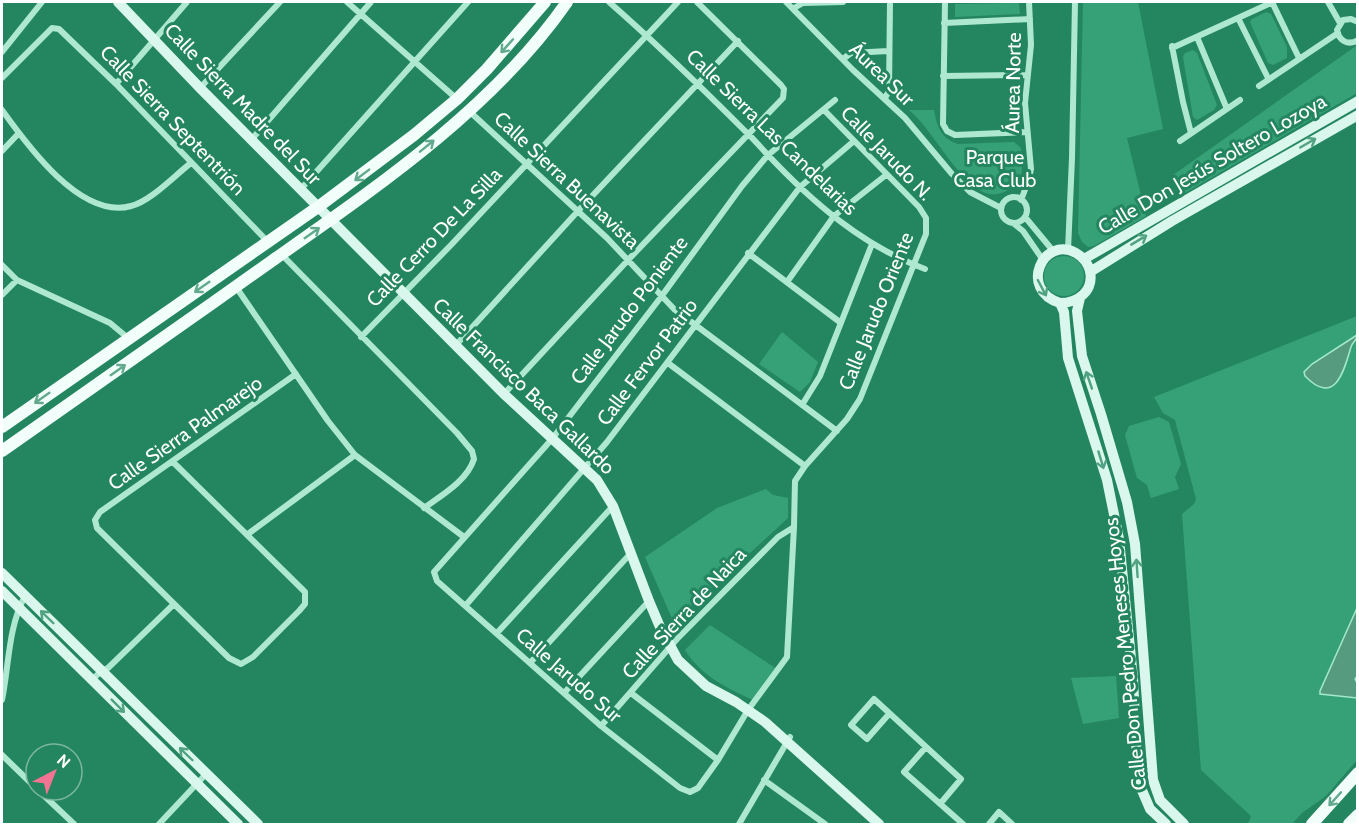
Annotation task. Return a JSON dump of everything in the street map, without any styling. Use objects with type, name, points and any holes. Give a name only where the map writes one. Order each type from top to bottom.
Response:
[{"type":"main road","points":[[2,427],[395,151],[457,99],[487,69],[545,2]]},
{"type":"main road","points":[[2,451],[331,220],[429,144],[469,111],[525,54],[567,2]]},
{"type":"main road","points":[[1312,825],[1358,773]]},
{"type":"main road","points":[[1349,825],[1358,815]]},
{"type":"street","points":[[2,51],[42,2]]},
{"type":"street","name":"Calle Sierra Madre del Sur","points":[[118,2],[331,220]]},
{"type":"street","name":"Calle Sierra Madre del Sur","points":[[127,2],[130,13]]},
{"type":"street","points":[[116,84],[187,2]]},
{"type":"street","points":[[200,88],[280,2]]},
{"type":"street","points":[[347,2],[457,99]]},
{"type":"street","points":[[252,139],[371,2]]},
{"type":"street","points":[[301,189],[468,2]]},
{"type":"street","name":"Calle Sierra Las Candelarias","points":[[609,2],[699,84],[800,187],[834,216],[872,244],[925,269]]},
{"type":"street","name":"Calle Cerro De La Silla","points":[[361,337],[678,2]]},
{"type":"street","points":[[504,394],[783,98],[784,89],[697,2]]},
{"type":"street","name":"Áurea Sur","points":[[786,2],[885,98],[970,192],[1001,208]]},
{"type":"street","points":[[794,8],[803,3],[843,2]]},
{"type":"street","points":[[885,98],[889,91],[890,2]]},
{"type":"street","points":[[945,2],[943,124],[947,131],[955,135],[1027,132]]},
{"type":"street","name":"Áurea Norte","points":[[1021,200],[1031,169],[1025,103],[1031,45],[1029,2]]},
{"type":"street","points":[[1068,250],[1075,2]]},
{"type":"street","points":[[1191,133],[1172,46],[1273,2],[1299,58]]},
{"type":"street","points":[[1259,86],[1338,33],[1340,23],[1328,2]]},
{"type":"street","points":[[1238,18],[1268,78]]},
{"type":"street","points":[[1340,23],[1347,19],[1358,22]]},
{"type":"street","points":[[944,23],[1030,20]]},
{"type":"street","name":"Calle Sierra Septentrión","points":[[2,78],[52,28],[59,29],[116,84],[268,242]]},
{"type":"street","points":[[1338,33],[1345,42],[1357,41]]},
{"type":"street","points":[[1197,37],[1227,109]]},
{"type":"street","points":[[456,345],[738,41]]},
{"type":"street","points":[[843,59],[851,53],[888,51]]},
{"type":"street","points":[[943,76],[1027,75]]},
{"type":"street","name":"Calle Jarudo Poniente","points":[[434,575],[436,569],[552,439],[661,297],[742,186],[768,155],[836,100]]},
{"type":"street","points":[[1180,141],[1240,100]]},
{"type":"street","name":"Calle Don Jesús Soltero Lozoya","points":[[1084,259],[1358,101]]},
{"type":"street","points":[[2,110],[19,133],[58,176],[76,193],[96,204],[114,208],[134,206],[191,163]]},
{"type":"street","name":"Calle Jarudo N.","points":[[824,110],[919,207],[926,218]]},
{"type":"street","name":"Calle Sierra Buenavista","points":[[469,111],[629,259],[661,297],[837,431]]},
{"type":"street","name":"Calle Don Jesús Soltero Lozoya","points":[[1090,272],[1172,221],[1358,115]]},
{"type":"street","points":[[2,151],[19,133]]},
{"type":"street","name":"Calle Fervor Patrio","points":[[466,605],[586,468],[800,187],[854,141]]},
{"type":"street","points":[[787,282],[834,216],[886,175]]},
{"type":"street","points":[[1013,224],[1025,217],[1026,207],[1021,200],[1015,197],[1009,198],[1001,208],[1004,219],[1023,231],[1043,260]]},
{"type":"street","points":[[1025,217],[1054,252]]},
{"type":"street","name":"Calle Jarudo Oriente","points":[[690,792],[698,788],[748,710],[787,657],[795,526],[795,481],[855,408],[863,393],[926,234],[926,218]]},
{"type":"street","name":"Calle Francisco Baca Gallardo","points":[[331,220],[504,394],[586,468],[607,493],[649,601],[678,660],[696,679],[748,710],[789,740],[879,825]]},
{"type":"street","points":[[1034,246],[1043,238]]},
{"type":"street","points":[[802,405],[820,376],[872,244]]},
{"type":"street","points":[[1080,298],[1060,303],[1046,296],[1041,290],[1037,274],[1043,260],[1054,252],[1068,250],[1084,259],[1090,272]]},
{"type":"street","points":[[748,254],[842,323]]},
{"type":"street","points":[[282,255],[467,444],[474,459],[472,467],[457,483],[424,508]]},
{"type":"street","points":[[2,265],[17,280],[110,323],[128,338]]},
{"type":"street","name":"Calle Don Pedro Meneses Hoyos","points":[[1090,272],[1089,286],[1080,298],[1077,311],[1082,356],[1131,520],[1153,780],[1160,800],[1184,825]]},
{"type":"street","points":[[2,296],[17,280]]},
{"type":"street","points":[[236,287],[355,455],[464,537]]},
{"type":"street","name":"Calle Don Pedro Meneses Hoyos","points":[[1060,303],[1064,312],[1068,358],[1107,480],[1119,539],[1141,788],[1150,809],[1166,825]]},
{"type":"street","points":[[668,363],[805,466]]},
{"type":"street","name":"Calle Sierra Palmarejo","points":[[174,603],[97,528],[95,520],[100,512],[296,374]]},
{"type":"street","points":[[248,534],[355,455]]},
{"type":"street","points":[[91,680],[108,668],[174,603],[229,658],[241,663],[253,657],[305,604],[305,592],[173,462]]},
{"type":"street","points":[[497,633],[613,506]]},
{"type":"street","name":"Calle Sierra de Naica","points":[[601,726],[670,647],[778,537],[795,526]]},
{"type":"street","points":[[530,663],[631,553]]},
{"type":"street","points":[[2,573],[258,825]]},
{"type":"street","name":"Calle Jarudo Sur","points":[[434,575],[437,581],[601,726],[680,788],[690,792]]},
{"type":"street","points":[[2,591],[238,825]]},
{"type":"street","points":[[2,700],[18,608],[25,596]]},
{"type":"street","points":[[1124,597],[1139,596]]},
{"type":"street","points":[[564,693],[649,601]]},
{"type":"street","points":[[631,693],[718,760]]},
{"type":"street","points":[[890,714],[867,739],[850,725],[874,699],[961,779],[940,804]]},
{"type":"street","points":[[739,825],[789,740]]},
{"type":"street","points":[[926,747],[904,772],[963,825]]},
{"type":"street","points":[[2,755],[24,776]]},
{"type":"street","points":[[159,825],[206,774]]},
{"type":"street","points":[[764,780],[825,825]]},
{"type":"street","points":[[50,802],[74,825]]},
{"type":"street","points":[[988,825],[999,813],[1012,825]]},
{"type":"green space","points":[[1083,2],[1138,2],[1163,129],[1127,138],[1146,216],[1094,246],[1088,247],[1082,242],[1078,233]]},
{"type":"green space","points":[[1019,3],[1020,14],[955,17],[955,4]]},
{"type":"green space","points":[[1266,12],[1271,14],[1287,47],[1287,58],[1273,65],[1268,63],[1250,22]]},
{"type":"green space","points":[[1356,46],[1357,93],[1178,197],[1173,175]]},
{"type":"green space","points":[[1193,50],[1197,53],[1217,105],[1214,110],[1197,120],[1193,117],[1183,57],[1185,53]]},
{"type":"green space","name":"Parque Casa Club","points":[[909,110],[934,110],[940,131],[958,144],[1014,142],[1021,148],[1022,170],[1019,182],[998,194],[981,191],[963,176],[923,124]]},
{"type":"green space","points":[[1064,256],[1078,262],[1084,276],[1078,290],[1064,296],[1050,290],[1044,276],[1050,262]]},
{"type":"green space","points":[[1357,316],[1357,760],[1326,796],[1302,813],[1292,824],[1248,824],[1251,816],[1201,770],[1182,514],[1194,504],[1196,499],[1175,420],[1163,413],[1154,397]]},
{"type":"green space","points":[[782,332],[818,362],[810,382],[800,392],[759,364]]},
{"type":"green space","points":[[1159,417],[1169,422],[1181,464],[1175,477],[1179,489],[1151,498],[1147,485],[1137,478],[1125,435],[1129,426]]},
{"type":"green space","points":[[766,489],[773,495],[788,498],[788,518],[674,623],[645,557],[717,508]]},
{"type":"green space","points":[[710,625],[777,669],[755,701],[707,675],[685,650]]},
{"type":"green space","points":[[1116,676],[1119,718],[1083,724],[1071,678]]},
{"type":"shaded area","points":[[1357,335],[1341,375],[1331,387],[1324,388],[1315,385],[1305,376],[1304,372],[1312,364]]},
{"type":"shaded area","points":[[1357,608],[1358,675],[1355,679],[1357,698],[1320,694],[1320,691]]}]
